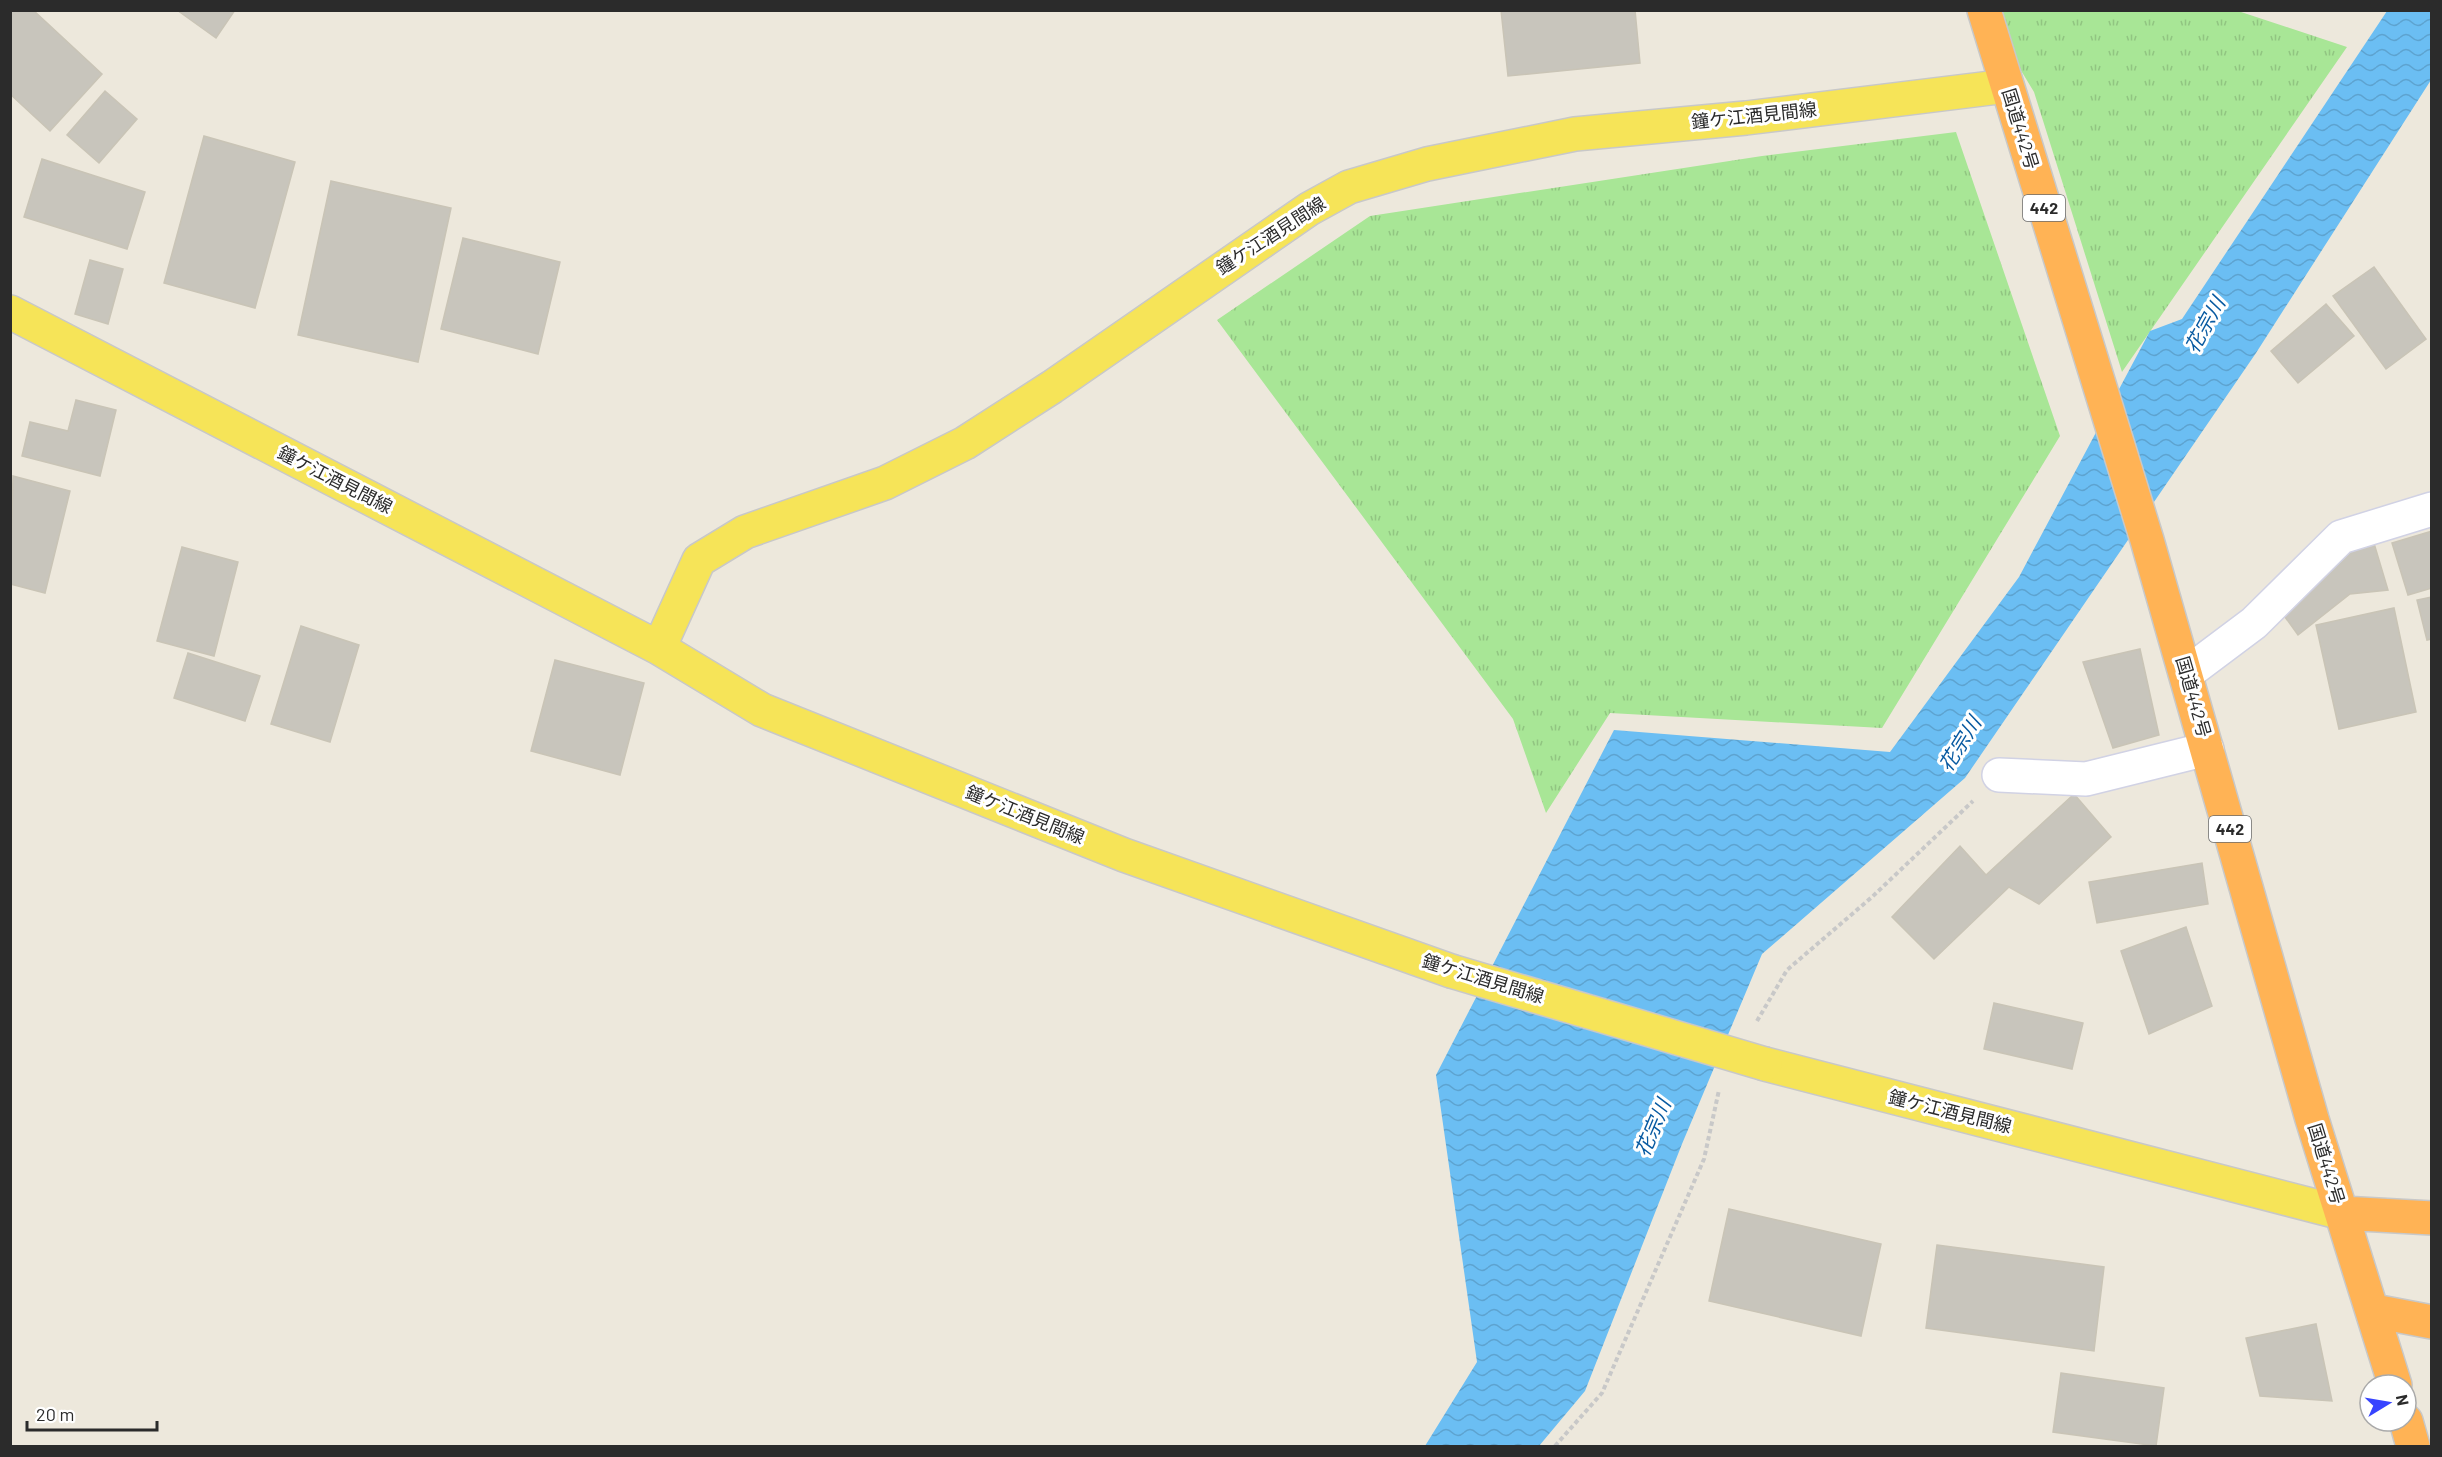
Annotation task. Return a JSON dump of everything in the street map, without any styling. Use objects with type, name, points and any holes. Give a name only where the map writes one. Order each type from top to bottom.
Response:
[{"type":"highway","name":"国道442号","points":[[1984,10],[2147,540],[2312,1119],[2392,1373]]},
{"type":"highway","points":[[2342,1213],[2432,1218]]},
{"type":"highway","points":[[2374,1311],[2432,1322]]},
{"type":"main road","name":"鐘ケ江酒見間線","points":[[659,648],[699,560],[745,532],[885,483],[965,443],[1052,387],[1309,209],[1349,187],[1427,164],[1575,134],[1746,118],[2007,86]]},
{"type":"main road","name":"鐘ケ江酒見間線","points":[[10,312],[659,648],[762,710],[1124,855],[1451,971],[1765,1064],[2342,1213]]},
{"type":"street","points":[[2186,674],[2254,623],[2341,537],[2432,509]]},
{"type":"street","points":[[1999,775],[2086,779],[2207,749]]},
{"type":"green space","points":[[1985,11],[2238,11],[2347,47],[2122,372],[2034,92]]},
{"type":"green space","points":[[1956,132],[2060,436],[1882,728],[1610,713],[1546,813],[1513,719],[1217,320],[1370,216],[1762,156]]},
{"type":"water","name":"花宗川","points":[[2387,11],[2431,11],[2431,80],[2256,353],[1965,778],[1762,954],[1682,1144],[1585,1391],[1539,1446],[1425,1446],[1477,1362],[1436,1075],[1614,730],[1890,752],[2019,577],[2150,331],[2182,319]]},
{"type":"building","points":[[10,10],[33,10],[102,74],[50,131],[10,94]]},
{"type":"building","points":[[177,10],[235,10],[216,38]]},
{"type":"building","points":[[1501,10],[1635,10],[1640,63],[1508,76]]},
{"type":"building","points":[[105,91],[137,119],[99,163],[67,135]]},
{"type":"building","points":[[204,136],[295,162],[255,308],[164,283]]},
{"type":"building","points":[[42,159],[145,192],[127,249],[24,217]]},
{"type":"building","points":[[331,181],[451,208],[418,362],[298,335]]},
{"type":"building","points":[[463,238],[560,262],[538,354],[441,329]]},
{"type":"building","points":[[90,260],[123,269],[108,324],[75,314]]},
{"type":"building","points":[[2374,267],[2426,339],[2386,369],[2333,296]]},
{"type":"building","points":[[2326,304],[2354,336],[2298,383],[2271,351]]},
{"type":"building","points":[[76,400],[116,410],[100,476],[22,456],[30,422],[68,431]]},
{"type":"building","points":[[13,476],[70,491],[45,593],[10,584]]},
{"type":"building","points":[[2432,531],[2432,588],[2408,595],[2392,543]]},
{"type":"building","points":[[2373,540],[2388,590],[2350,594],[2298,635],[2280,610],[2338,549]]},
{"type":"building","points":[[182,547],[238,562],[214,656],[157,641]]},
{"type":"building","points":[[2432,597],[2432,639],[2427,640],[2417,600]]},
{"type":"building","points":[[2394,608],[2416,712],[2339,729],[2316,625]]},
{"type":"building","points":[[301,626],[359,645],[330,742],[271,724]]},
{"type":"building","points":[[2140,649],[2159,735],[2113,748],[2083,662]]},
{"type":"building","points":[[188,653],[260,676],[245,721],[174,698]]},
{"type":"building","points":[[555,660],[644,683],[620,775],[531,751]]},
{"type":"building","points":[[2074,794],[2111,837],[2039,904],[2009,887],[1934,959],[1892,917],[1960,846],[1986,875]]},
{"type":"building","points":[[2202,863],[2208,904],[2097,923],[2089,882]]},
{"type":"building","points":[[2186,927],[2212,1006],[2149,1034],[2121,951]]},
{"type":"building","points":[[1994,1003],[2083,1023],[2072,1069],[1984,1049]]},
{"type":"building","points":[[1729,1209],[1881,1244],[1861,1336],[1709,1301]]},
{"type":"building","points":[[1937,1245],[2104,1267],[2094,1351],[1926,1328]]},
{"type":"building","points":[[2316,1324],[2332,1401],[2260,1396],[2246,1338]]},
{"type":"building","points":[[2061,1373],[2164,1388],[2156,1446],[2053,1432]]}]
